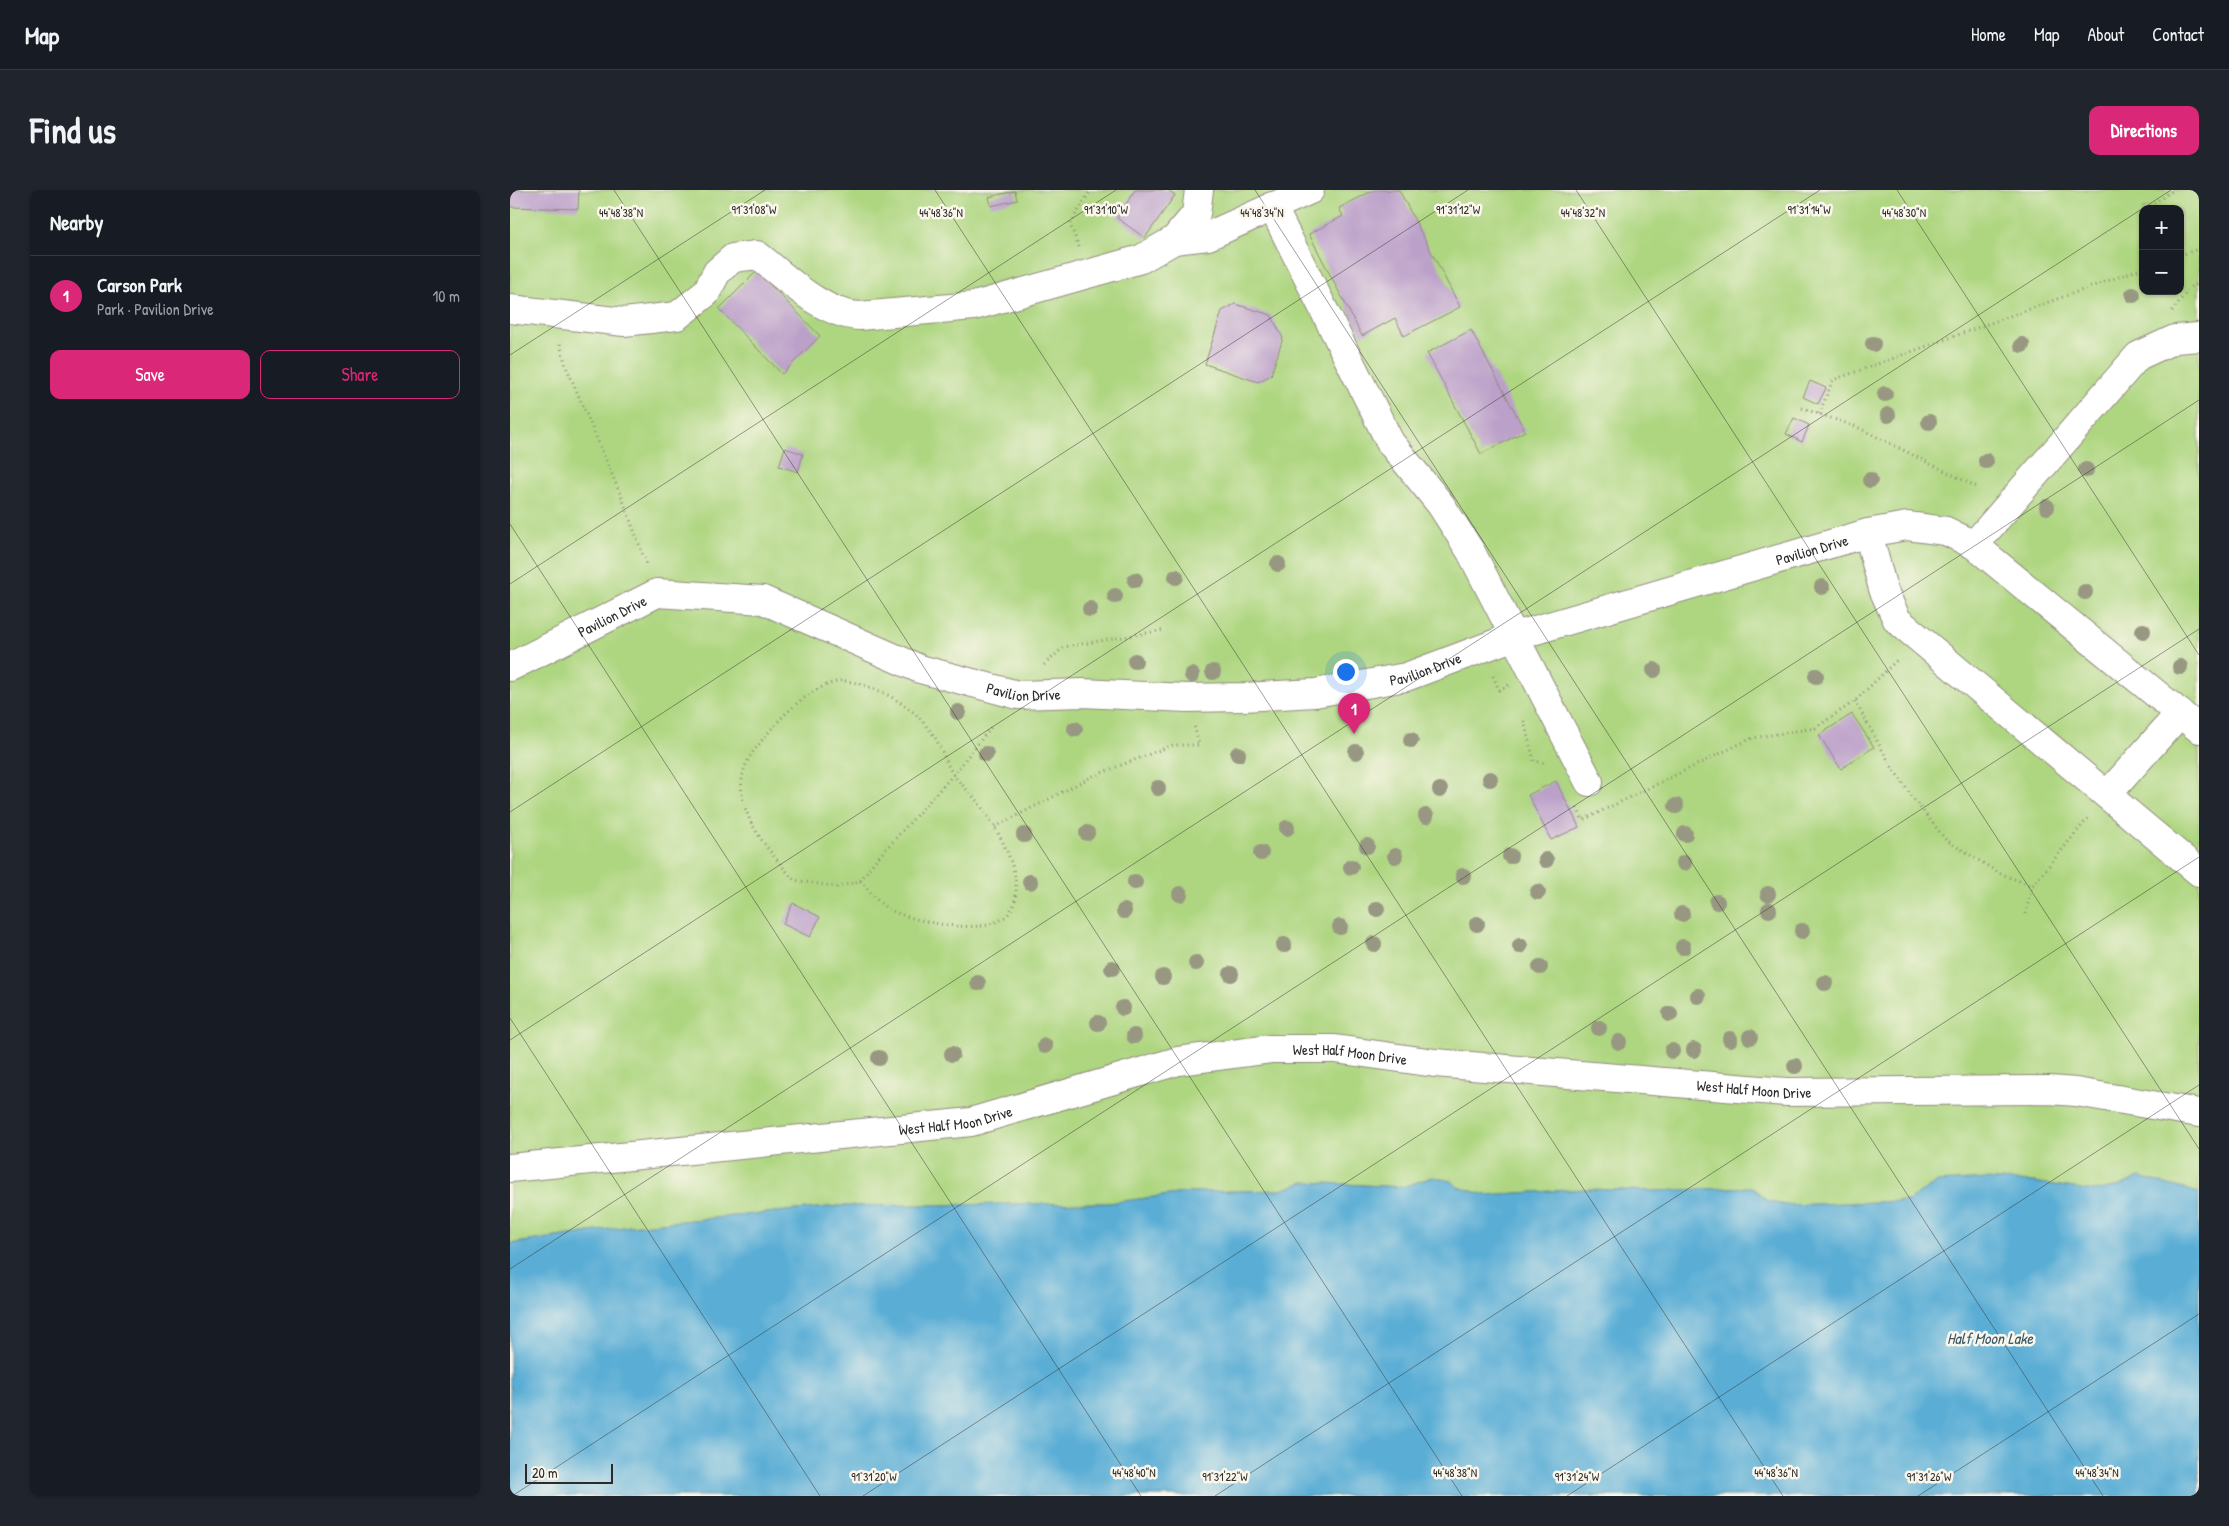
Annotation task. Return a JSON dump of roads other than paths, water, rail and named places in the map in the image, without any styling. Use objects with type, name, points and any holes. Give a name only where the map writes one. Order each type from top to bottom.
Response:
[{"type":"street","points":[[510,309],[624,322],[677,316],[706,294],[717,272],[734,258],[757,255],[825,307],[847,315],[859,316],[974,306],[1141,260],[1174,240],[1196,214],[1199,190]]},
{"type":"street","points":[[1174,240],[1208,236],[1310,190]]},
{"type":"street","points":[[1272,206],[1390,442],[1441,505],[1471,552],[1516,636],[1582,793]]},
{"type":"street","points":[[1974,545],[2138,356],[2175,339],[2199,337]]},
{"type":"street","name":"Pavilion Drive","points":[[510,667],[657,593],[763,600],[920,669],[1018,695],[1082,693],[1186,698],[1315,693],[1406,677],[1516,636],[1868,533],[1907,526],[1946,531],[1974,545],[2189,721]]},
{"type":"street","points":[[1868,533],[1882,589],[1897,620],[2199,872]]},
{"type":"street","points":[[2107,795],[2189,721]]},
{"type":"street","name":"West Half Moon Drive","points":[[510,1168],[971,1122],[1178,1061],[1271,1049],[1335,1049],[1436,1063],[1786,1092],[2067,1091],[2199,1112]]},
{"type":"water","name":"Half Moon Lake","points":[[1433,1177],[1451,1181],[1458,1187],[1485,1195],[1585,1189],[1658,1191],[1752,1187],[1769,1202],[1786,1205],[1908,1201],[1938,1182],[1985,1179],[2033,1182],[2094,1191],[2120,1186],[2139,1177],[2199,1193],[2199,1496],[510,1496],[510,1244],[630,1226],[839,1206],[1109,1203],[1192,1192],[1281,1190],[1304,1182],[1402,1187]]},
{"type":"place","name":"Carson Park","points":[[1354,734]]}]
